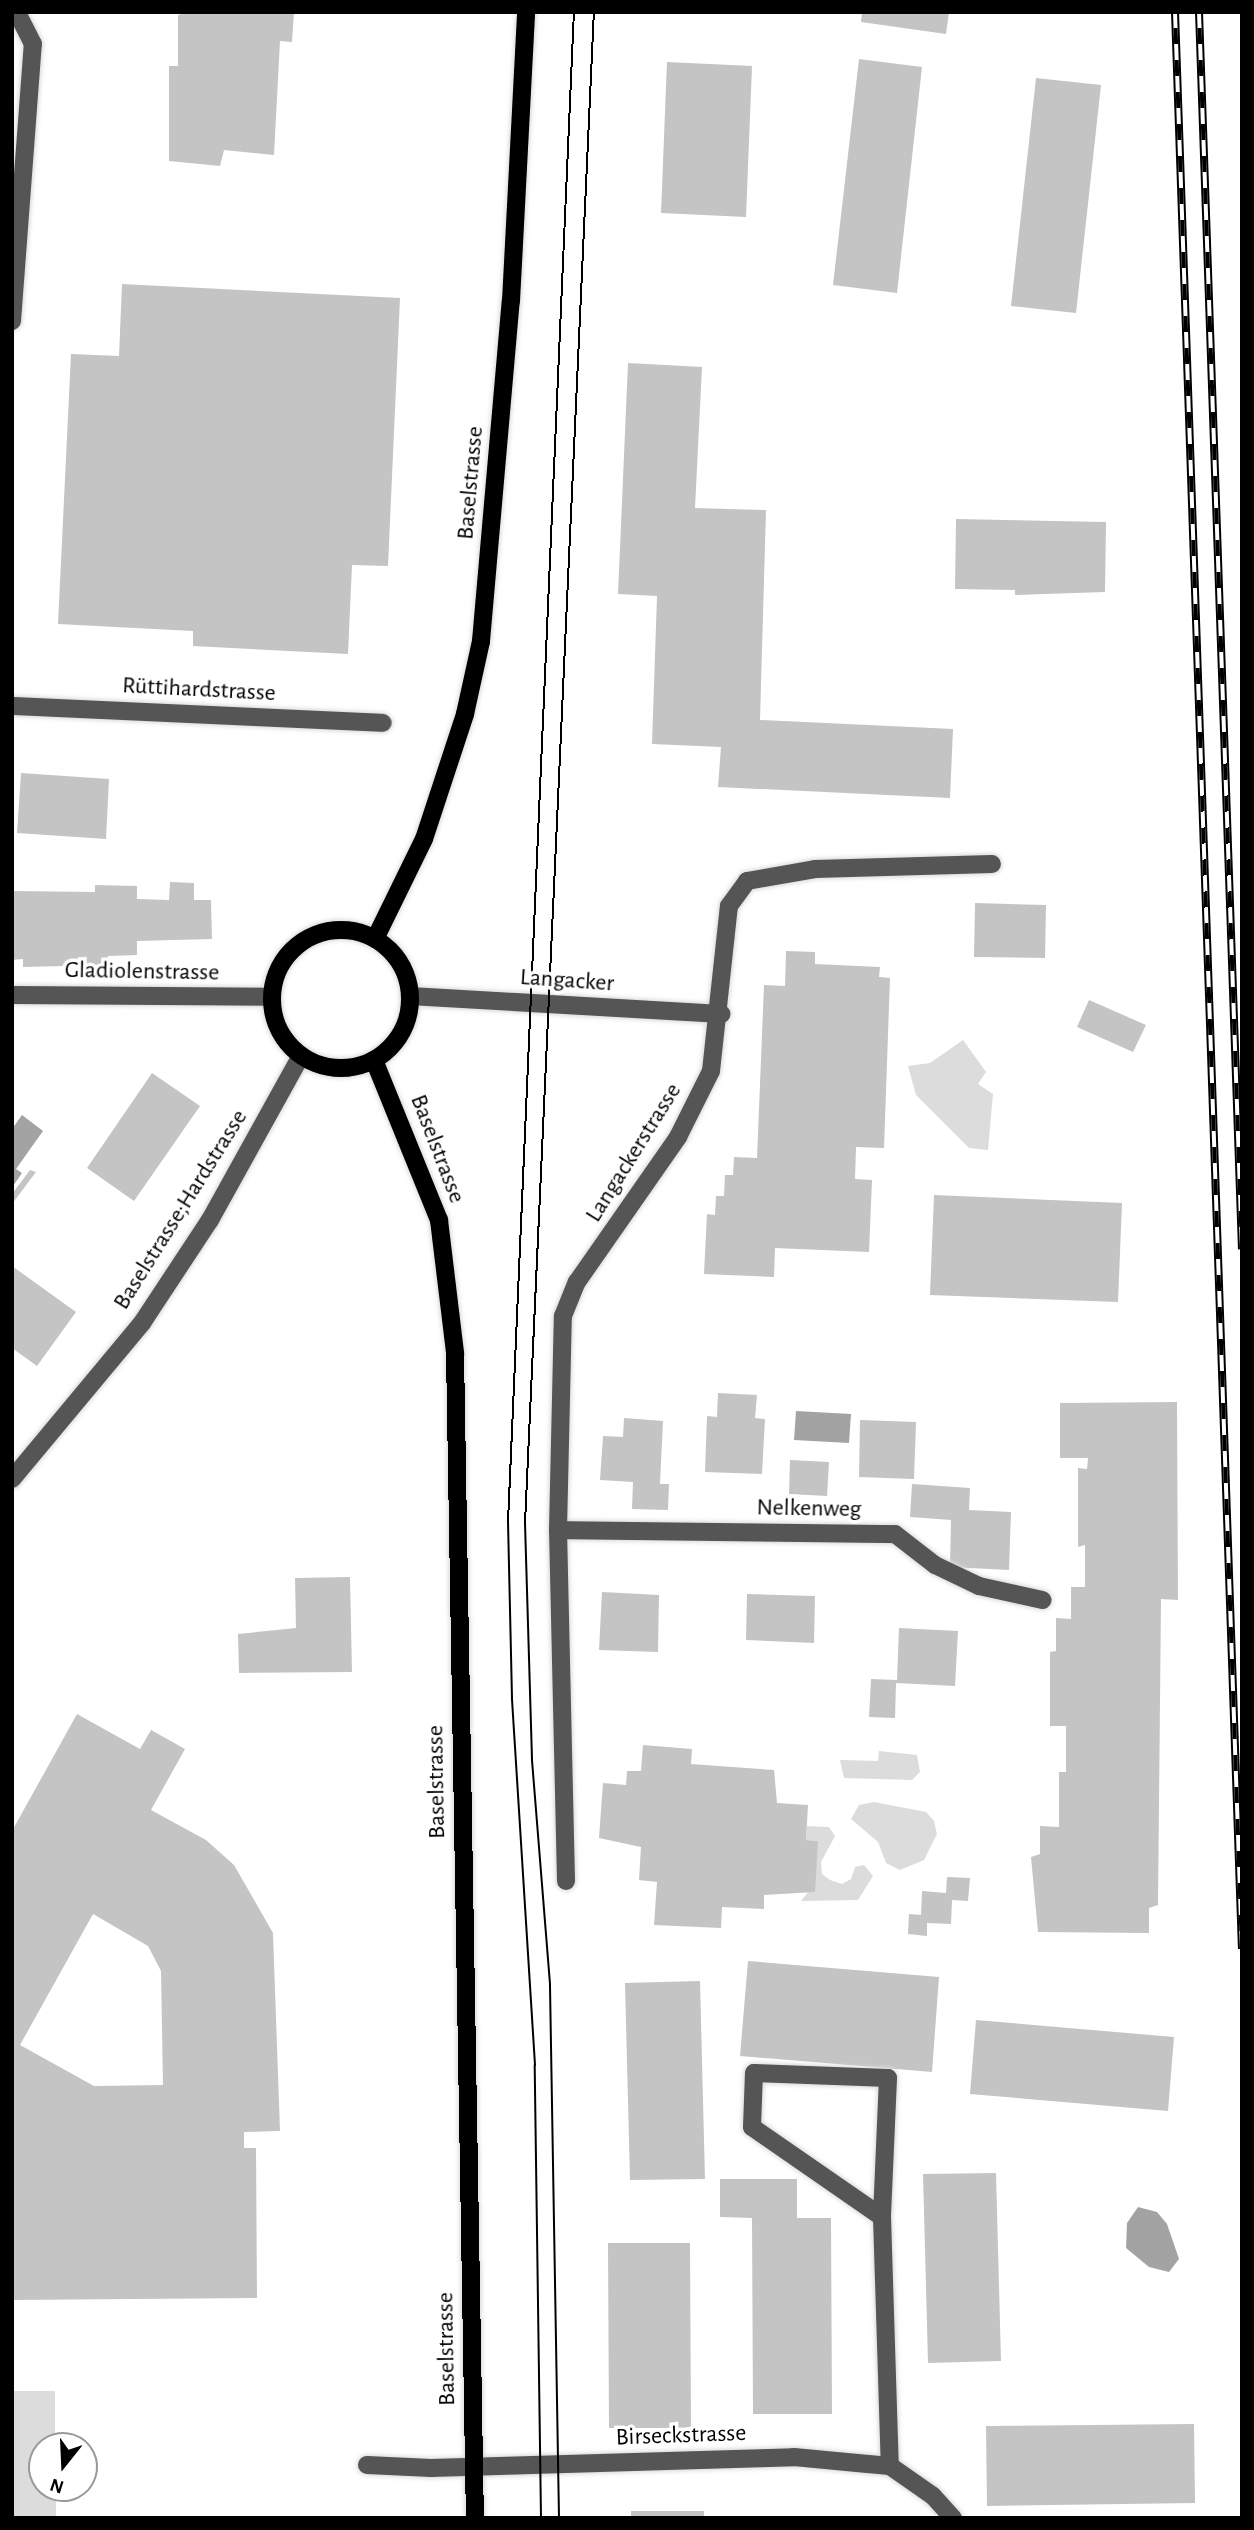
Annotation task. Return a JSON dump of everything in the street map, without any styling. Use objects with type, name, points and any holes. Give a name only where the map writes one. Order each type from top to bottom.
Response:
[{"type":"main road","name":"Baselstrasse","points":[[375,939],[424,839],[465,715],[481,641],[511,301],[526,12]]},
{"type":"main road","points":[[341,930],[375,939],[400,964],[410,996],[401,1034],[374,1060],[335,1068],[301,1056],[279,1030],[272,997],[283,962],[308,940],[341,930]]},
{"type":"main road","name":"Baselstrasse","points":[[374,1060],[439,1220],[455,1353],[475,2518]]},
{"type":"street","points":[[12,321],[33,44],[17,12]]},
{"type":"street","name":"Rüttihardstrasse","points":[[12,706],[383,723]]},
{"type":"street","name":"Langackerstrasse","points":[[558,1530],[563,1316],[577,1282],[678,1137],[711,1070],[721,1014],[729,906],[747,881],[815,869],[992,864]]},
{"type":"street","name":"Gladiolenstrasse","points":[[12,995],[272,997]]},
{"type":"street","name":"Langacker","points":[[410,996],[721,1014]]},
{"type":"street","name":"Baselstrasse;Hardstrasse","points":[[12,1479],[142,1323],[210,1220],[301,1056]]},
{"type":"street","points":[[558,1530],[566,1881]]},
{"type":"street","name":"Nelkenweg","points":[[558,1530],[895,1534],[935,1565],[979,1586],[1042,1600]]},
{"type":"street","points":[[882,2217],[752,2127],[754,2073],[888,2078],[882,2217],[890,2466]]},
{"type":"street","name":"Birseckstrasse","points":[[366,2465],[473,2466],[794,2457],[890,2466],[933,2496],[953,2518]]},
{"type":"shaded area","points":[[963,1040],[986,1072],[978,1084],[993,1094],[988,1150],[969,1148],[916,1095],[908,1066],[930,1063]]},
{"type":"shaded area","points":[[22,1115],[43,1131],[16,1169],[22,1173],[13,1186],[12,1129]]},
{"type":"shaded area","points":[[796,1411],[851,1414],[849,1443],[794,1440]]},
{"type":"shaded area","points":[[879,1751],[917,1755],[920,1772],[912,1780],[844,1778],[840,1760],[878,1761]]},
{"type":"shaded area","points":[[874,1802],[926,1812],[934,1821],[937,1834],[924,1860],[900,1870],[886,1863],[878,1842],[851,1819],[859,1805]]},
{"type":"shaded area","points":[[807,1826],[829,1827],[835,1836],[821,1862],[822,1874],[842,1884],[851,1879],[855,1867],[864,1865],[873,1876],[858,1900],[801,1901],[809,1891],[818,1841],[806,1840]]},
{"type":"shaded area","points":[[1138,2207],[1157,2212],[1167,2224],[1179,2259],[1169,2272],[1149,2267],[1126,2248],[1127,2223]]},
{"type":"shaded area","points":[[12,2391],[55,2391],[55,2432],[28,2432],[28,2502],[56,2502],[56,2518],[12,2518]]},
{"type":"building","points":[[190,12],[294,12],[292,42],[280,41],[274,155],[224,150],[220,166],[169,161],[169,66],[178,66],[178,15]]},
{"type":"building","points":[[862,12],[949,12],[946,34],[861,22]]},
{"type":"building","points":[[859,59],[922,67],[897,293],[833,285]]},
{"type":"building","points":[[667,62],[752,66],[746,217],[661,213]]},
{"type":"building","points":[[1036,78],[1101,85],[1076,313],[1011,306]]},
{"type":"building","points":[[122,284],[400,298],[388,566],[352,565],[348,654],[193,646],[193,631],[58,624],[71,354],[119,356]]},
{"type":"building","points":[[628,363],[702,367],[695,508],[766,510],[760,720],[953,729],[950,798],[718,787],[721,747],[652,744],[657,596],[618,594]]},
{"type":"building","points":[[956,519],[1106,522],[1105,592],[1015,595],[1015,590],[955,589]]},
{"type":"building","points":[[21,773],[109,779],[106,839],[17,833]]},
{"type":"building","points":[[170,882],[194,883],[194,900],[211,900],[212,939],[137,941],[137,955],[108,956],[108,965],[23,967],[23,959],[12,960],[12,891],[95,892],[95,885],[137,886],[137,899],[169,900]]},
{"type":"building","points":[[975,903],[1046,905],[1045,958],[974,957]]},
{"type":"building","points":[[786,951],[815,952],[815,964],[880,967],[879,977],[890,978],[884,1148],[856,1147],[855,1179],[872,1180],[869,1252],[775,1248],[774,1277],[704,1274],[707,1214],[715,1215],[716,1196],[724,1196],[725,1175],[733,1175],[734,1157],[757,1158],[764,985],[785,986]]},
{"type":"building","points":[[1089,1000],[1146,1025],[1133,1052],[1077,1027]]},
{"type":"building","points":[[152,1073],[200,1106],[134,1201],[87,1168]]},
{"type":"building","points":[[30,1170],[36,1172],[12,1204],[12,1194]]},
{"type":"building","points":[[934,1195],[1122,1203],[1118,1302],[930,1295]]},
{"type":"building","points":[[12,1266],[76,1312],[37,1366],[12,1348]]},
{"type":"building","points":[[718,1393],[757,1395],[755,1418],[765,1419],[762,1474],[705,1472],[707,1416],[717,1417]]},
{"type":"building","points":[[1177,1402],[1178,1600],[1161,1599],[1158,1905],[1149,1908],[1149,1933],[1038,1932],[1031,1857],[1040,1854],[1040,1826],[1059,1827],[1059,1772],[1066,1772],[1066,1726],[1050,1726],[1050,1652],[1056,1651],[1056,1618],[1071,1619],[1071,1587],[1085,1587],[1085,1545],[1078,1547],[1078,1468],[1087,1469],[1088,1458],[1060,1458],[1060,1403]]},
{"type":"building","points":[[624,1418],[663,1421],[660,1484],[669,1484],[668,1510],[632,1509],[633,1482],[600,1480],[603,1436],[623,1437]]},
{"type":"building","points":[[860,1420],[916,1422],[914,1479],[859,1477]]},
{"type":"building","points":[[790,1460],[829,1462],[827,1496],[789,1494]]},
{"type":"building","points":[[912,1484],[970,1488],[969,1510],[1011,1512],[1009,1570],[950,1567],[951,1520],[910,1517]]},
{"type":"building","points":[[350,1577],[352,1672],[239,1673],[238,1634],[296,1628],[295,1578]]},
{"type":"building","points":[[602,1592],[659,1595],[658,1652],[599,1650]]},
{"type":"building","points":[[747,1594],[815,1596],[814,1643],[746,1640]]},
{"type":"building","points":[[899,1628],[958,1631],[955,1686],[896,1683],[895,1718],[869,1717],[871,1679],[897,1680]]},
{"type":"building","points":[[77,1714],[140,1749],[151,1730],[185,1749],[151,1810],[206,1840],[234,1865],[273,1933],[280,2131],[244,2132],[244,2148],[256,2148],[257,2298],[12,2300],[12,1831]],"holes":[[[93,1914],[148,1946],[161,1971],[163,2085],[94,2086],[20,2045]]]},
{"type":"building","points":[[643,1745],[692,1749],[691,1764],[774,1770],[777,1803],[808,1805],[806,1840],[818,1841],[815,1892],[764,1895],[764,1909],[722,1907],[721,1928],[654,1925],[657,1882],[639,1880],[641,1847],[599,1838],[603,1783],[626,1785],[627,1771],[641,1771]]},
{"type":"building","points":[[947,1877],[970,1878],[968,1901],[952,1900],[951,1924],[927,1923],[927,1936],[908,1934],[909,1914],[921,1915],[922,1891],[946,1893]]},
{"type":"building","points":[[748,1961],[939,1977],[932,2072],[740,2056]]},
{"type":"building","points":[[700,1981],[705,2179],[630,2180],[625,1983]]},
{"type":"building","points":[[976,2020],[1174,2037],[1168,2111],[970,2094]]},
{"type":"building","points":[[996,2173],[1001,2361],[928,2363],[923,2174]]},
{"type":"building","points":[[720,2179],[797,2179],[797,2218],[831,2218],[832,2414],[753,2414],[752,2218],[720,2217]]},
{"type":"building","points":[[608,2243],[690,2243],[691,2428],[609,2428]]},
{"type":"building","points":[[1194,2424],[1195,2503],[987,2506],[986,2426]]},
{"type":"building","points":[[631,2511],[704,2511],[704,2518],[631,2518]]},
{"type":"tram line","points":[[541,2518],[535,2065],[512,1698],[508,1522],[574,12]]},
{"type":"tram line","points":[[559,2518],[550,1984],[532,1759],[525,1523],[594,12]]},
{"type":"railway","points":[[1175,12],[1242,1949]]},
{"type":"railway","points":[[1199,12],[1242,1249]]}]
